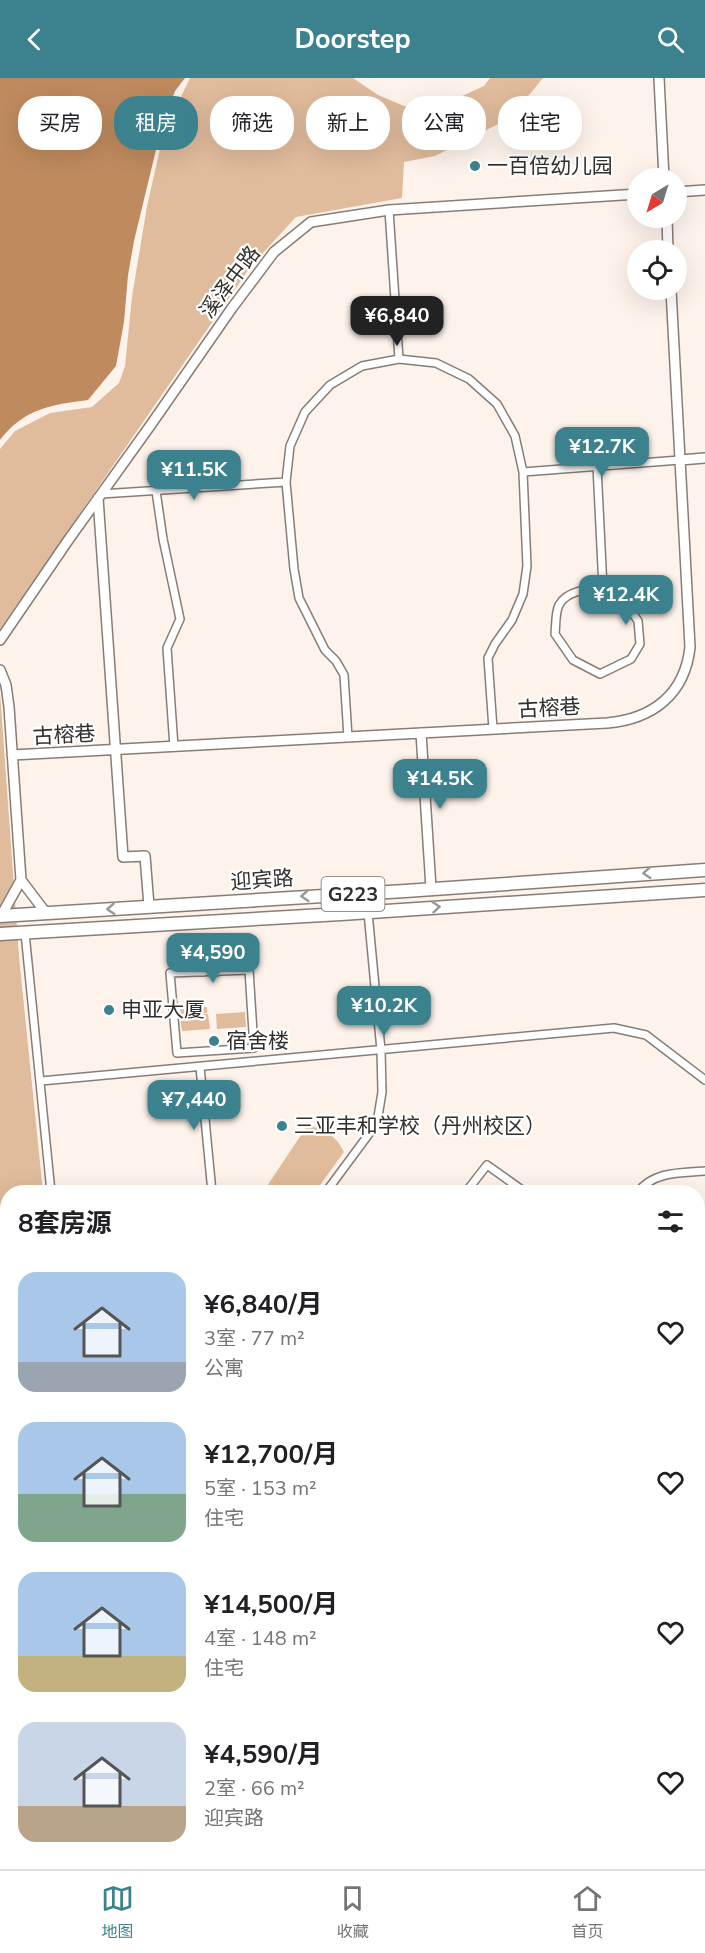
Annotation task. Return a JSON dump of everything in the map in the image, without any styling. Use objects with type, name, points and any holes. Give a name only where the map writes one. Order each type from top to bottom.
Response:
[{"type":"highway","name":"迎宾路","points":[[1,916],[705,870]]},
{"type":"highway","name":"迎宾路","points":[[0,934],[705,890]]},
{"type":"highway","points":[[404,910],[399,901],[405,891]]},
{"type":"highway","points":[[368,912],[405,891]]},
{"type":"highway","points":[[340,894],[341,914]]},
{"type":"street","points":[[659,78],[664,168]]},
{"type":"street","points":[[687,191],[705,190]]},
{"type":"street","name":"溪泽中路","points":[[0,640],[232,308],[274,252],[311,222],[389,210],[627,195]]},
{"type":"street","points":[[389,210],[399,359]]},
{"type":"street","name":"古榕巷","points":[[12,755],[608,723],[631,720],[657,707],[676,687],[687,664],[690,647],[671,300]]},
{"type":"street","points":[[348,737],[344,675],[336,661],[325,650],[299,598],[286,482],[290,446],[305,412],[330,385],[362,366],[399,359],[436,363],[469,379],[497,404],[515,436],[523,472],[527,566],[523,594],[512,620],[488,658],[493,729]]},
{"type":"street","points":[[523,472],[705,458]]},
{"type":"street","points":[[597,466],[603,588]]},
{"type":"street","points":[[149,906],[145,856],[123,857],[99,496],[286,482]]},
{"type":"street","points":[[156,491],[163,539],[180,619],[167,648],[174,747]]},
{"type":"street","points":[[603,588],[627,605],[639,621],[640,644],[631,659],[600,674],[573,660],[555,634],[558,606],[565,598],[583,589],[603,588]]},
{"type":"street","points":[[0,670],[6,685],[9,707],[21,880],[46,913]]},
{"type":"street","points":[[421,733],[431,888]]},
{"type":"street","points":[[1,916],[21,880]]},
{"type":"street","points":[[331,1185],[377,1123],[382,1092],[381,1050],[368,912],[358,894]]},
{"type":"street","points":[[25,933],[50,1185]]},
{"type":"street","points":[[207,943],[208,954]]},
{"type":"street","points":[[204,972],[202,954],[215,953],[217,972]]},
{"type":"street","points":[[249,970],[254,1050],[177,1053],[170,974],[204,972],[249,970]]},
{"type":"street","points":[[41,1081],[614,1028],[646,1035],[705,1080]]},
{"type":"street","points":[[200,1067],[211,1185]]},
{"type":"street","points":[[471,1185],[487,1165],[515,1185]]},
{"type":"street","points":[[645,1185],[651,1179],[666,1174],[705,1171]]},
{"type":"shaded area","points":[[0,78],[185,78],[173,96],[114,96],[114,150],[156,150],[134,241],[116,366],[88,400],[50,406],[29,415],[9,429],[0,440]]},
{"type":"shaded area","points":[[190,78],[353,78],[380,96],[306,96],[306,150],[390,150],[390,100],[402,105],[402,150],[447,150],[435,156],[404,162],[402,198],[296,217],[251,266],[0,629],[0,449],[15,431],[50,413],[92,407],[119,383],[125,366],[132,297],[147,206],[160,150],[198,150],[198,96],[181,96]]},
{"type":"shaded area","points":[[490,78],[543,78],[528,96],[498,96],[498,124],[486,130],[486,96],[462,96],[484,86]]},
{"type":"shaded area","points":[[0,692],[19,957],[42,1185],[0,1185]]},
{"type":"shaded area","points":[[207,1007],[207,1013],[181,1014],[180,1008]]},
{"type":"shaded area","points":[[245,1012],[246,1027],[217,1029],[216,1014]]},
{"type":"shaded area","points":[[208,1014],[210,1029],[182,1031],[180,1016]]},
{"type":"shaded area","points":[[307,1126],[319,1128],[329,1134],[344,1152],[320,1185],[268,1185]]},
{"type":"place","name":"一百倍幼儿园","points":[[475,166]]},
{"type":"place","name":"申亚大厦","points":[[109,1010]]},
{"type":"place","name":"宿舍楼","points":[[214,1041]]},
{"type":"place","name":"三亚丰和学校（丹州校区）","points":[[282,1126]]}]
